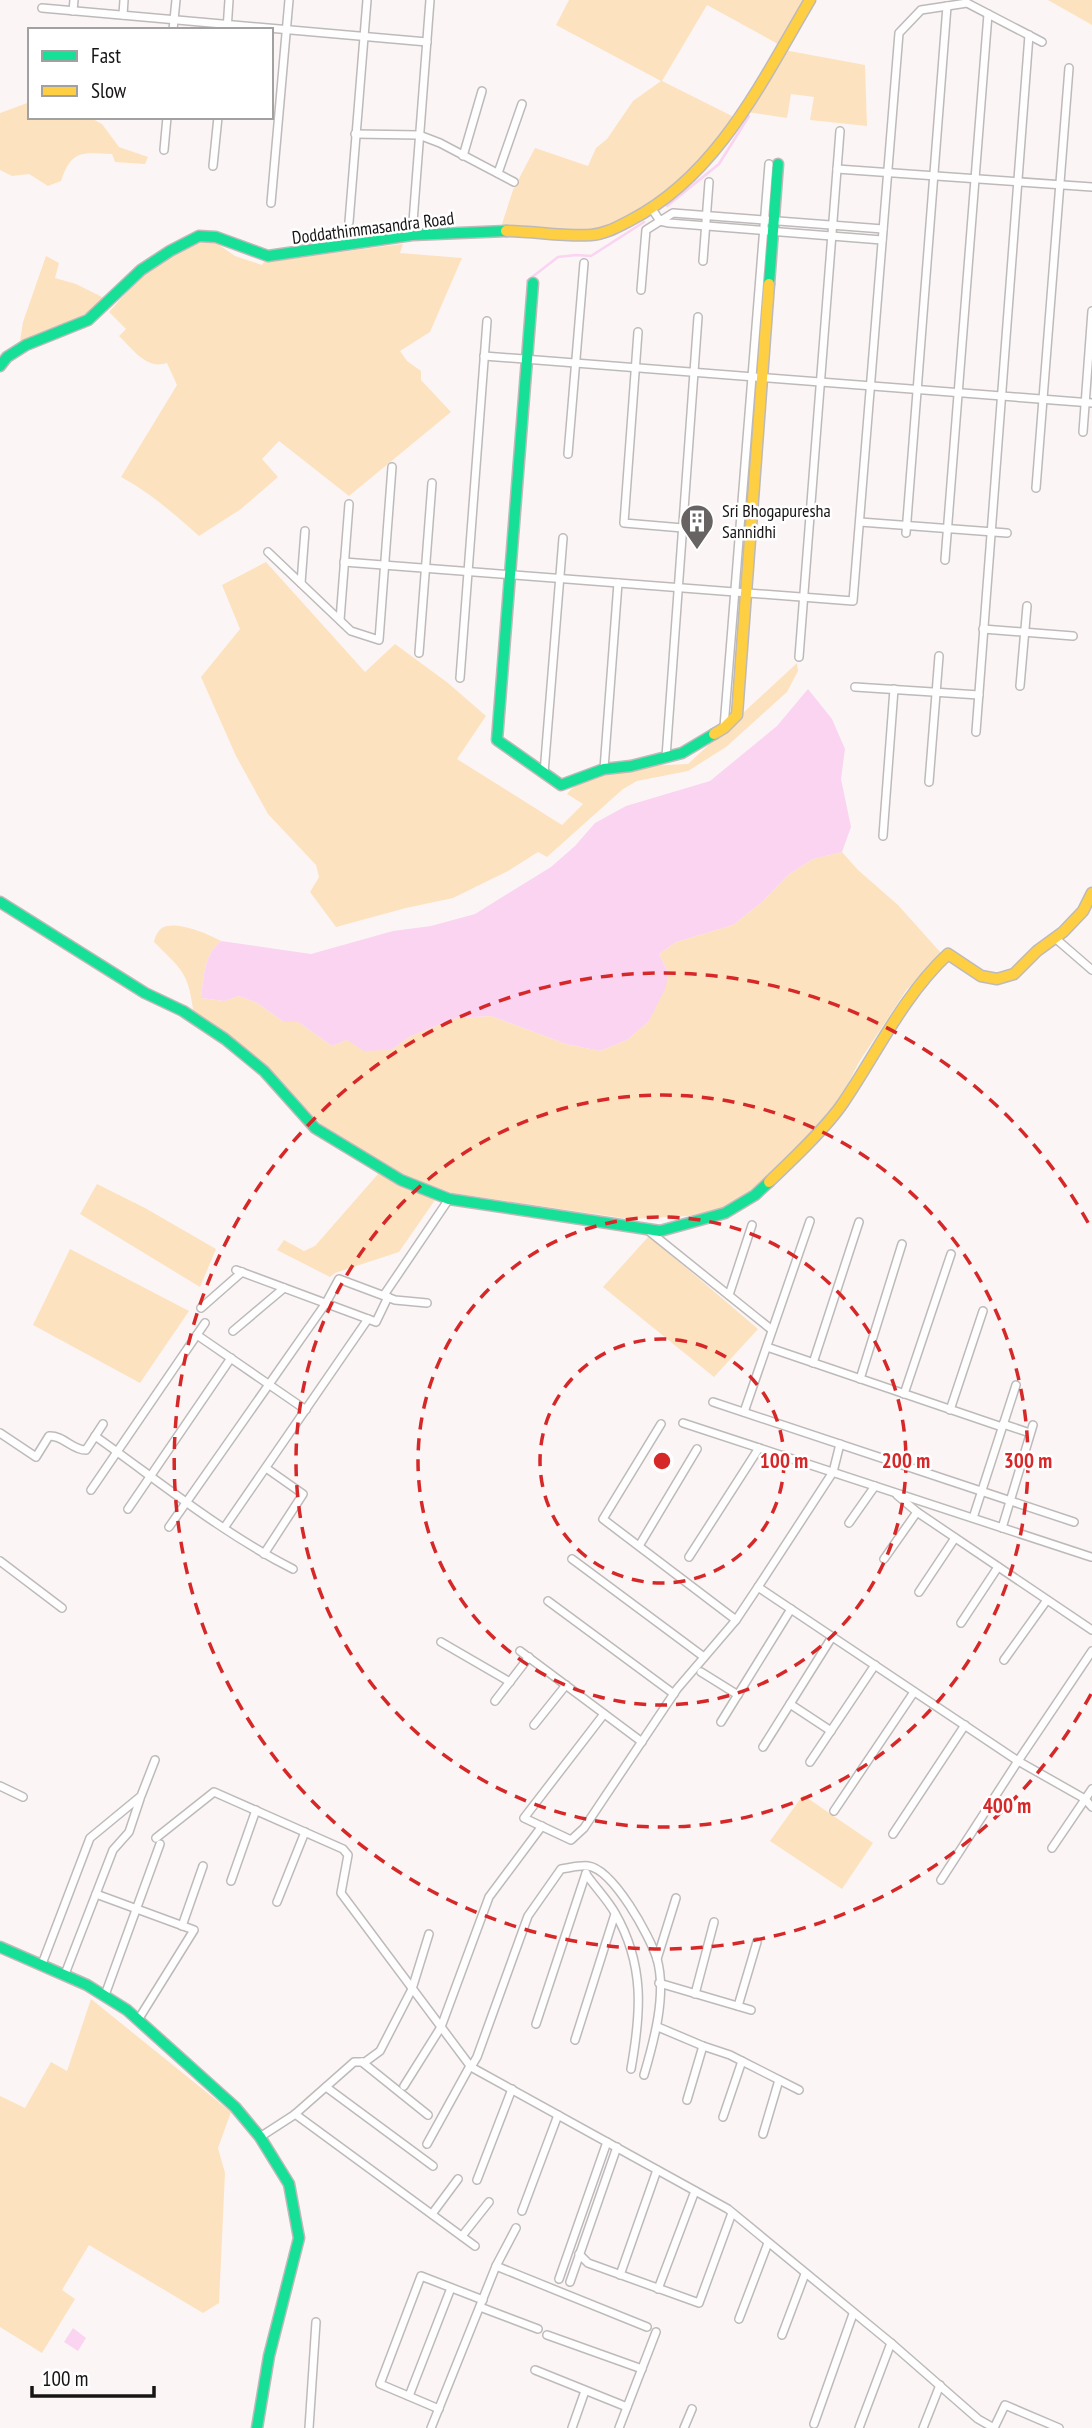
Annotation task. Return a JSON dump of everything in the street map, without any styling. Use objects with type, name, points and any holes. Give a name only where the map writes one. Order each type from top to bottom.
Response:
[{"type":"street","points":[[73,10],[74,0]]},
{"type":"street","points":[[123,15],[124,0]]},
{"type":"street","points":[[173,28],[176,0]]},
{"type":"street","points":[[227,27],[229,0]]},
{"type":"street","points":[[271,203],[289,0]]},
{"type":"street","points":[[349,222],[367,0]]},
{"type":"street","points":[[412,235],[430,0]]},
{"type":"street","name":"Doddathimmasandra Road","points":[[0,366],[6,357],[16,350],[80,325],[139,272],[199,236],[219,237],[253,253],[268,256],[412,235],[517,231],[592,235],[611,230],[652,209],[708,160],[744,111],[810,0]]},
{"type":"street","points":[[344,562],[853,601],[898,33],[921,10],[967,3],[1042,41]]},
{"type":"street","points":[[906,530],[947,6]]},
{"type":"street","points":[[41,8],[247,28]]},
{"type":"street","points":[[945,560],[988,14]]},
{"type":"street","points":[[273,29],[426,42]]},
{"type":"street","points":[[976,732],[1029,35]]},
{"type":"street","points":[[1036,488],[1069,68]]},
{"type":"street","points":[[463,156],[482,91]]},
{"type":"street","points":[[498,173],[522,104]]},
{"type":"street","points":[[164,150],[167,119]]},
{"type":"street","points":[[213,166],[218,119]]},
{"type":"street","points":[[799,657],[841,131]]},
{"type":"street","points":[[355,134],[419,135],[440,143],[514,182]]},
{"type":"street","points":[[533,283],[497,740],[561,785],[604,769],[682,753],[724,728],[737,715],[741,592],[774,164]]},
{"type":"street","points":[[837,169],[1092,187]]},
{"type":"street","points":[[703,261],[709,182]]},
{"type":"street","points":[[652,209],[660,221]]},
{"type":"street","points":[[641,290],[646,230],[673,213],[707,215],[833,236],[882,240]]},
{"type":"street","points":[[660,221],[706,226],[834,225],[883,229]]},
{"type":"street","points":[[568,454],[584,263]]},
{"type":"street","points":[[1083,432],[1088,402],[1092,311]]},
{"type":"street","points":[[666,757],[698,317]]},
{"type":"street","points":[[460,678],[487,321]]},
{"type":"street","points":[[638,332],[624,523],[683,528]]},
{"type":"street","points":[[484,356],[1088,402]]},
{"type":"street","points":[[268,552],[351,631],[379,640],[392,467]]},
{"type":"street","points":[[419,653],[432,483]]},
{"type":"street","points":[[340,620],[349,503]]},
{"type":"street","points":[[860,522],[906,530],[948,529],[1007,533]]},
{"type":"street","points":[[301,583],[305,531]]},
{"type":"street","points":[[544,773],[563,538]]},
{"type":"street","points":[[604,769],[618,583]]},
{"type":"street","points":[[1020,686],[1027,606]]},
{"type":"street","points":[[983,629],[1073,636]]},
{"type":"street","points":[[929,782],[939,656]]},
{"type":"street","points":[[855,687],[978,695]]},
{"type":"street","points":[[883,836],[894,690]]},
{"type":"street","points":[[0,902],[145,993],[183,1011],[225,1039],[264,1071],[315,1128],[401,1180],[449,1199],[660,1231],[725,1213],[755,1195],[774,1178],[841,1106],[902,1007],[933,968],[948,954],[981,976],[998,979],[1014,974],[1083,911],[1092,893]]},
{"type":"street","points":[[1055,939],[1092,970]]},
{"type":"street","points":[[201,1308],[239,1271],[376,1322],[386,1296],[449,1199]]},
{"type":"street","points":[[744,1412],[810,1221]]},
{"type":"street","points":[[813,1363],[859,1222]]},
{"type":"street","points":[[729,1295],[752,1225]]},
{"type":"street","points":[[649,1231],[772,1330]]},
{"type":"street","points":[[860,1379],[902,1244]]},
{"type":"street","points":[[904,1394],[951,1254]]},
{"type":"street","points":[[169,1527],[326,1303],[339,1279],[386,1296],[427,1303]]},
{"type":"street","points":[[233,1331],[284,1288]]},
{"type":"street","points":[[950,1410],[983,1311]]},
{"type":"street","points":[[225,1528],[368,1319]]},
{"type":"street","points":[[91,1490],[205,1323]]},
{"type":"street","points":[[197,1335],[306,1410]]},
{"type":"street","points":[[766,1348],[1002,1426],[1031,1429],[1002,1528]]},
{"type":"street","points":[[128,1509],[231,1359]]},
{"type":"street","points":[[973,1518],[1016,1385]]},
{"type":"street","points":[[713,1402],[1074,1522]]},
{"type":"street","points":[[683,1423],[1091,1557]]},
{"type":"street","points":[[0,1433],[36,1457],[50,1436],[55,1435],[80,1450],[86,1450],[103,1424]]},
{"type":"street","points":[[661,1424],[603,1519],[736,1620]]},
{"type":"street","points":[[95,1436],[225,1528],[264,1554],[293,1569]]},
{"type":"street","points":[[604,1714],[524,1818],[571,1840],[584,1828],[674,1694],[736,1620],[758,1587],[833,1472],[840,1444]]},
{"type":"street","points":[[689,1558],[759,1448]]},
{"type":"street","points":[[639,1546],[697,1449]]},
{"type":"street","points":[[264,1554],[303,1494],[266,1468]]},
{"type":"street","points":[[849,1523],[875,1486]]},
{"type":"street","points":[[894,1492],[916,1512],[1092,1630]]},
{"type":"street","points":[[884,1559],[916,1512]]},
{"type":"street","points":[[919,1592],[956,1538]]},
{"type":"street","points":[[572,1559],[704,1657]]},
{"type":"street","points":[[0,1561],[62,1608]]},
{"type":"street","points":[[961,1623],[998,1567]]},
{"type":"street","points":[[758,1587],[965,1726],[1085,1799],[1092,1807]]},
{"type":"street","points":[[1004,1660],[1048,1600]]},
{"type":"street","points":[[548,1601],[674,1694]]},
{"type":"street","points":[[721,1722],[791,1609]]},
{"type":"street","points":[[763,1747],[832,1637]]},
{"type":"street","points":[[441,1642],[510,1682]]},
{"type":"street","points":[[520,1651],[642,1742]]},
{"type":"street","points":[[941,1880],[1092,1651]]},
{"type":"street","points":[[495,1701],[529,1657]]},
{"type":"street","points":[[810,1762],[875,1665]]},
{"type":"street","points":[[701,1672],[738,1695]]},
{"type":"street","points":[[534,1725],[566,1685]]},
{"type":"street","points":[[834,1811],[914,1692]]},
{"type":"street","points":[[790,1704],[831,1731]]},
{"type":"street","points":[[894,1834],[965,1726]]},
{"type":"street","points":[[65,1974],[113,1850],[129,1832],[155,1760]]},
{"type":"street","points":[[0,1786],[23,1797]]},
{"type":"street","points":[[1052,1848],[1092,1789]]},
{"type":"street","points":[[105,1995],[158,1841],[214,1792],[343,1849],[348,1854],[341,1893],[470,2066],[732,2213],[891,2343],[983,2426],[994,2428],[1005,2405],[1059,2428]]},
{"type":"street","points":[[42,1964],[90,1838],[141,1797]]},
{"type":"street","points":[[230,1881],[256,1810]]},
{"type":"street","points":[[404,2086],[441,2027],[489,1897],[542,1826]]},
{"type":"street","points":[[277,1902],[305,1832]]},
{"type":"street","points":[[182,1926],[203,1866]]},
{"type":"street","points":[[427,2144],[477,2057],[528,1916],[561,1869],[603,1872],[627,1900],[657,1959]]},
{"type":"street","points":[[587,1870],[615,1913],[634,1955],[639,1981],[639,2026],[631,2069]]},
{"type":"street","points":[[536,2024],[587,1870]]},
{"type":"street","points":[[96,1894],[194,1930],[138,2020]]},
{"type":"street","points":[[644,2075],[658,2026],[657,1959],[676,1898]]},
{"type":"street","points":[[575,2040],[615,1913]]},
{"type":"street","points":[[695,1994],[714,1922]]},
{"type":"street","points":[[260,2137],[295,2114],[354,2062],[371,2059],[380,2050],[412,1989],[429,1934]]},
{"type":"street","points":[[738,2006],[757,1942]]},
{"type":"street","points":[[0,1947],[65,1974],[105,1995],[138,2020],[235,2107],[260,2137],[289,2184],[299,2238],[264,2382],[257,2428]]},
{"type":"street","points":[[659,1983],[751,2010]]},
{"type":"street","points":[[658,2026],[730,2054],[799,2090]]},
{"type":"street","points":[[687,2099],[704,2046]]},
{"type":"street","points":[[723,2117],[742,2061]]},
{"type":"street","points":[[362,2062],[428,2115]]},
{"type":"street","points":[[763,2134],[779,2080]]},
{"type":"street","points":[[326,2087],[433,2166]]},
{"type":"street","points":[[477,2180],[512,2089]]},
{"type":"street","points":[[295,2114],[475,2246]]},
{"type":"street","points":[[522,2211],[558,2115]]},
{"type":"street","points":[[559,2279],[607,2142]]},
{"type":"street","points":[[569,2282],[617,2147]]},
{"type":"street","points":[[620,2276],[657,2170]]},
{"type":"street","points":[[432,2214],[458,2179]]},
{"type":"street","points":[[658,2289],[695,2191]]},
{"type":"street","points":[[462,2236],[489,2202]]},
{"type":"street","points":[[579,2254],[588,2263],[698,2303],[732,2213]]},
{"type":"street","points":[[431,2428],[496,2266],[516,2228]]},
{"type":"street","points":[[740,2319],[768,2243]]},
{"type":"street","points":[[496,2266],[647,2327]]},
{"type":"street","points":[[782,2335],[805,2274]]},
{"type":"street","points":[[439,2409],[380,2384],[421,2276],[538,2329]]},
{"type":"street","points":[[409,2396],[451,2288]]},
{"type":"street","points":[[814,2424],[853,2314]]},
{"type":"street","points":[[309,2428],[316,2322]]},
{"type":"street","points":[[621,2427],[656,2332]]},
{"type":"street","points":[[547,2335],[642,2369]]},
{"type":"street","points":[[859,2428],[891,2343]]},
{"type":"street","points":[[535,2370],[627,2407]]},
{"type":"street","points":[[923,2428],[940,2385]]},
{"type":"street","points":[[572,2428],[585,2390]]},
{"type":"street","points":[[684,2428],[692,2409]]},
{"type":"shaded area","points":[[569,0],[804,0],[778,44],[707,5],[662,81],[732,116],[710,153],[668,192],[618,223],[588,232],[501,227],[513,190],[535,148],[588,166],[596,148],[607,139],[633,101],[661,81],[556,25]]},
{"type":"shaded area","points":[[1048,0],[1092,0],[1092,25]]},
{"type":"shaded area","points":[[784,50],[865,65],[867,126],[810,120],[814,97],[791,94],[787,118],[747,112]]},
{"type":"shaded area","points":[[28,103],[28,119],[93,119],[102,124],[119,147],[148,157],[145,164],[115,162],[112,154],[79,155],[69,163],[61,181],[48,186],[29,174],[12,176],[0,170],[0,113]]},
{"type":"shaded area","points":[[212,240],[235,256],[262,265],[264,262],[403,244],[400,253],[462,258],[430,332],[400,351],[407,361],[421,371],[421,380],[451,412],[349,496],[279,441],[262,459],[278,477],[241,509],[199,536],[152,497],[121,477],[177,385],[167,363],[153,364],[146,361],[119,336],[126,329],[109,312],[143,274],[193,245]]},
{"type":"shaded area","points":[[46,256],[59,263],[55,278],[76,284],[104,298],[75,320],[20,341],[23,322]]},
{"type":"shaded area","points":[[266,562],[365,672],[395,644],[448,683],[486,716],[457,759],[562,825],[583,804],[567,794],[574,787],[592,778],[643,769],[644,766],[688,764],[797,663],[798,671],[787,692],[726,747],[688,771],[637,781],[623,789],[547,857],[538,852],[508,871],[453,898],[336,927],[310,892],[319,877],[316,865],[268,814],[236,756],[201,677],[240,629],[222,585]]},
{"type":"shaded area","points":[[808,689],[832,719],[845,749],[841,779],[851,827],[842,852],[813,859],[788,875],[762,902],[733,925],[676,942],[659,954],[668,972],[666,987],[649,1021],[627,1040],[600,1051],[566,1044],[491,1016],[456,1018],[411,1036],[391,1050],[364,1051],[347,1040],[332,1046],[298,1022],[284,1022],[257,1003],[239,996],[224,1001],[201,998],[208,959],[221,941],[311,954],[393,931],[431,926],[475,914],[551,867],[575,846],[595,823],[626,806],[710,781],[777,726]]},
{"type":"shaded area","points":[[842,852],[898,905],[941,953],[939,958],[907,989],[859,1062],[837,1105],[768,1176],[748,1194],[723,1210],[688,1216],[630,1219],[452,1193],[400,1173],[322,1125],[248,1050],[194,1015],[187,981],[172,960],[154,942],[160,929],[168,926],[183,927],[221,941],[208,959],[201,998],[224,1001],[239,996],[257,1003],[284,1022],[298,1022],[332,1046],[347,1040],[391,1050],[411,1036],[456,1018],[491,1016],[566,1044],[600,1051],[627,1040],[649,1021],[668,972],[659,954],[676,942],[733,925],[762,902],[788,875],[813,859]]},
{"type":"shaded area","points":[[378,1174],[435,1200],[399,1252],[330,1277],[277,1250],[284,1240],[304,1251],[315,1246]]},
{"type":"shaded area","points":[[97,1184],[216,1249],[200,1287],[80,1214]]},
{"type":"shaded area","points":[[649,1236],[758,1329],[714,1377],[603,1287]]},
{"type":"shaded area","points":[[70,1249],[189,1311],[140,1383],[33,1325]]},
{"type":"shaded area","points":[[803,1795],[873,1843],[842,1889],[770,1841]]},
{"type":"shaded area","points":[[91,1999],[231,2112],[218,2148],[225,2173],[219,2303],[203,2313],[89,2245],[62,2290],[75,2299],[42,2353],[0,2327],[0,2096],[25,2108],[51,2062],[67,2071]]},
{"type":"shaded area","points":[[73,2328],[86,2338],[78,2351],[64,2342]]},
{"type":"waterway","points":[[667,206],[719,164],[749,116]]},
{"type":"waterway","points":[[527,281],[558,257],[591,256],[644,222]]},
{"type":"traffic: fast","points":[[769,284],[778,164]]},
{"type":"traffic: fast","points":[[0,366],[7,357],[26,345],[88,320],[141,270],[199,236],[216,237],[268,256],[412,235],[506,231]]},
{"type":"traffic: fast","points":[[533,283],[497,740],[561,785],[604,769],[631,766],[682,753],[714,734]]},
{"type":"traffic: fast","points":[[0,902],[145,993],[183,1011],[225,1039],[264,1071],[315,1128],[401,1180],[449,1199],[660,1231],[725,1213],[755,1195],[769,1182]]},
{"type":"traffic: fast","points":[[0,1947],[87,1985],[127,2010],[235,2107],[260,2137],[289,2184],[299,2238],[269,2356],[257,2428]]},
{"type":"traffic: slow","points":[[506,231],[597,234],[622,225],[662,201],[689,178],[735,124],[810,0]]},
{"type":"traffic: slow","points":[[714,734],[737,715],[769,284]]},
{"type":"traffic: slow","points":[[769,1182],[836,1113],[904,1006],[948,954],[981,976],[997,979],[1014,974],[1037,951],[1063,932],[1083,911],[1092,893]]},
{"type":"place","name":"Sri Bhogapuresha Sannidhi","points":[[697,551]]}]
